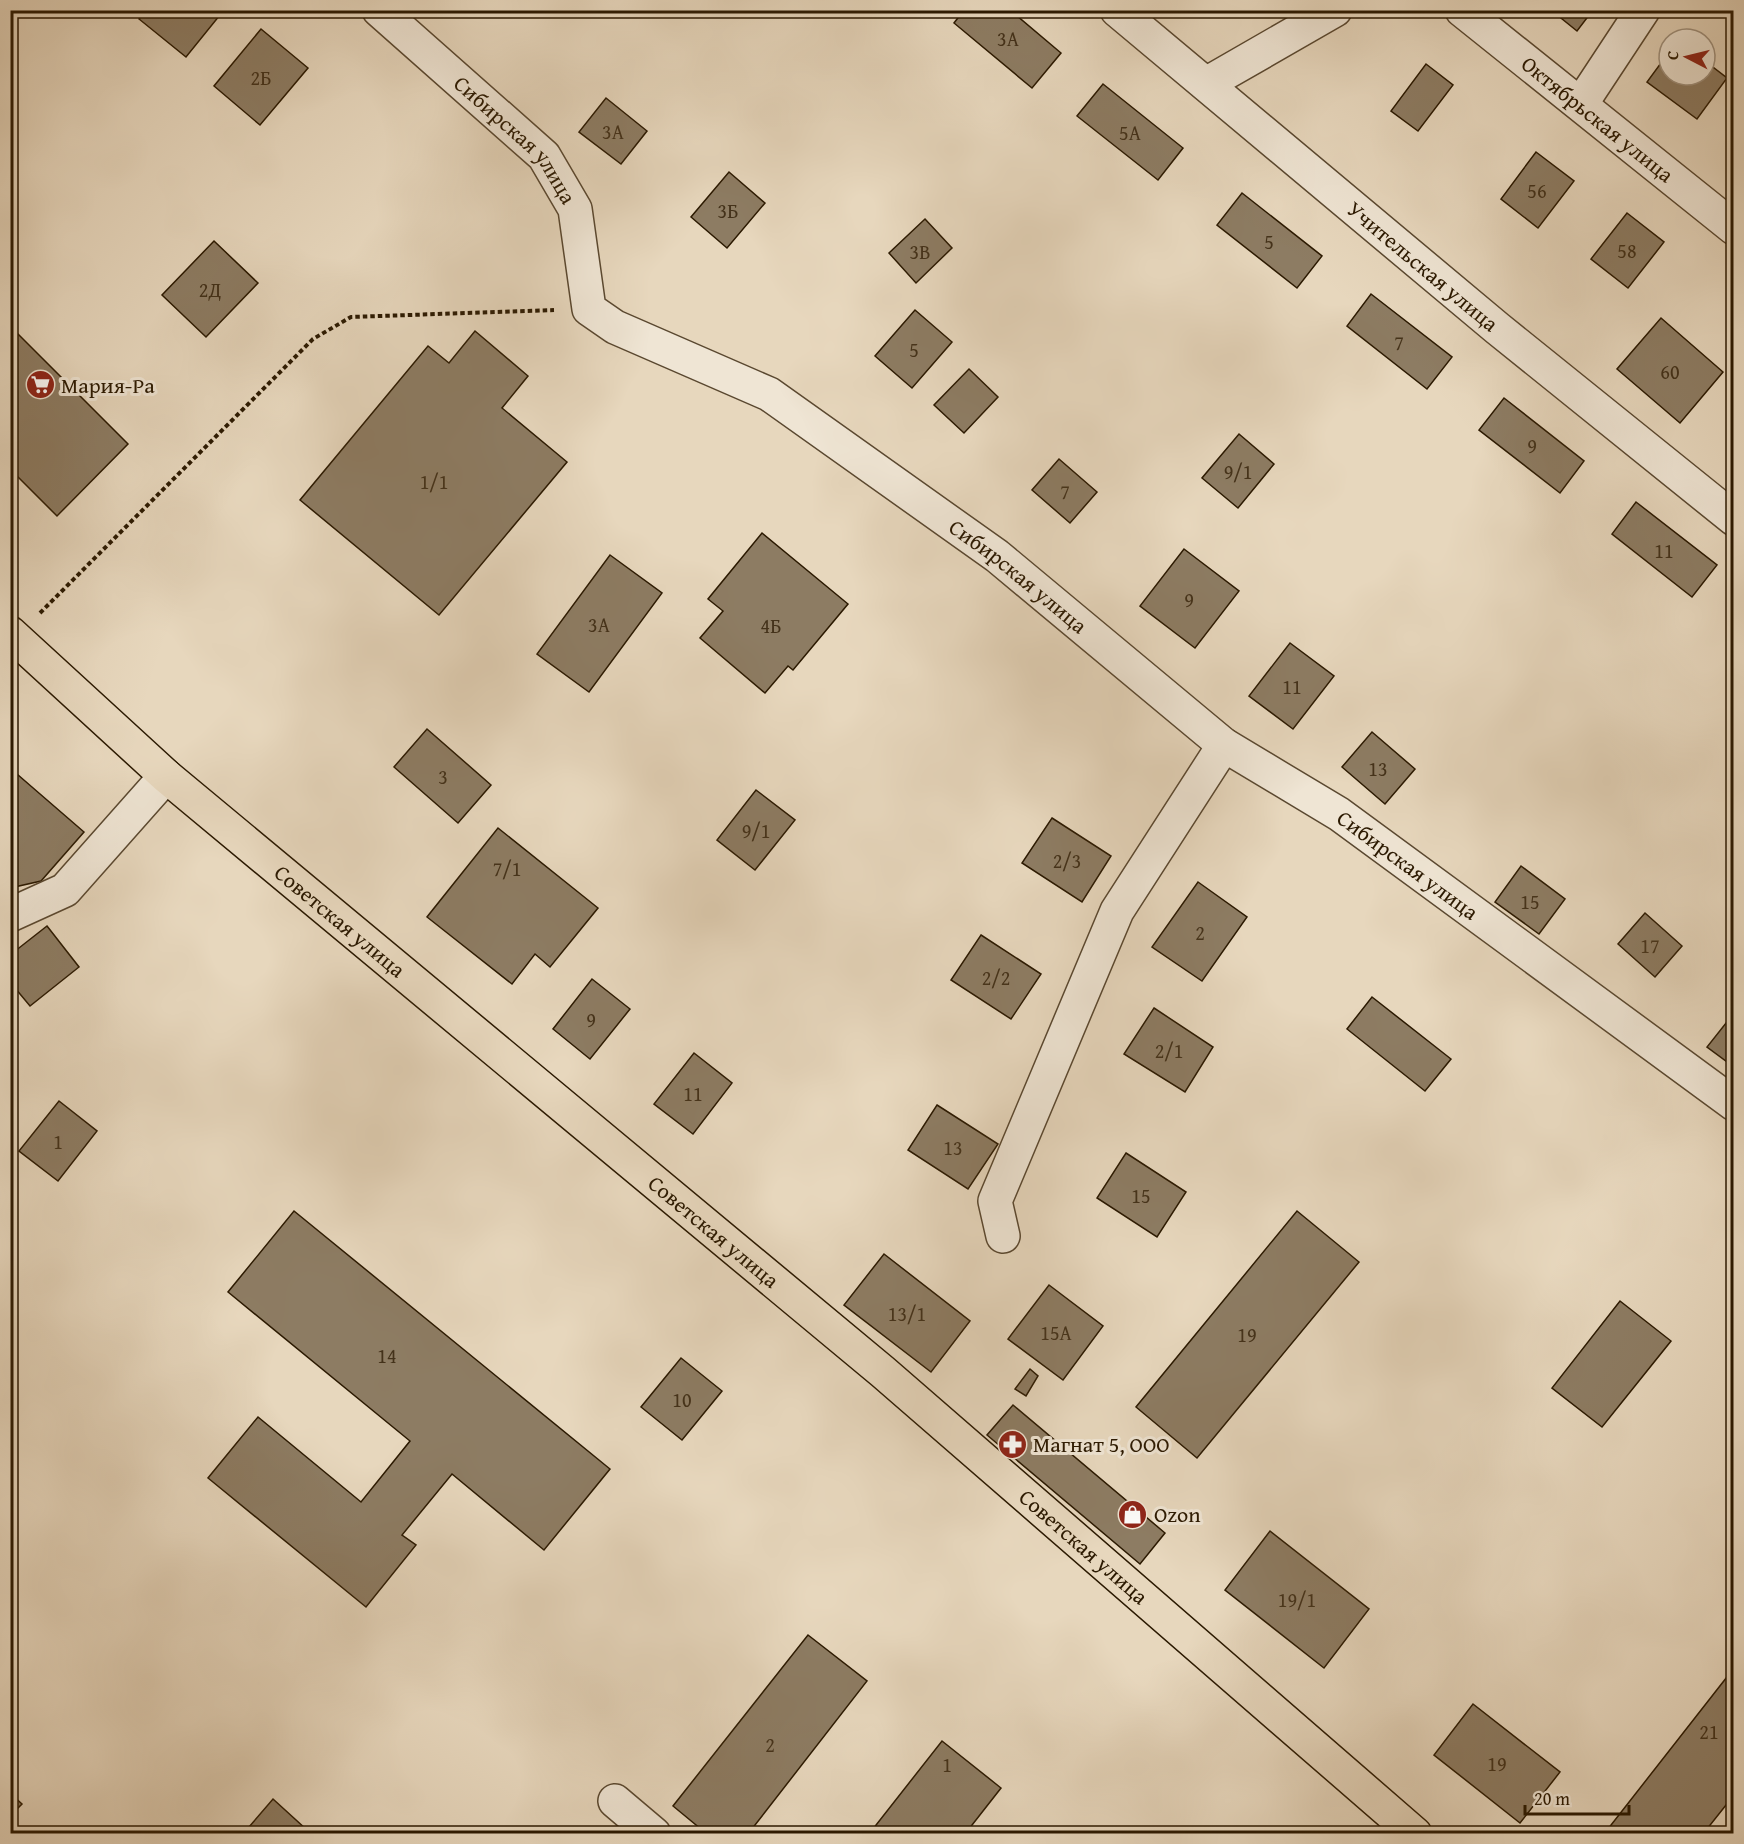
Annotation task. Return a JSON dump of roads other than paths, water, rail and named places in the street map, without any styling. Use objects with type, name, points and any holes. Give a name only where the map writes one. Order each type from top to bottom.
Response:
[{"type":"main road","name":"Советская улица","points":[[13,635],[166,776],[883,1372],[1415,1833]]},
{"type":"street","name":"Сибирская улица","points":[[379,10],[544,156],[575,209],[590,309],[615,327],[769,394],[997,556],[1224,745],[1339,814],[1734,1104]]},
{"type":"street","name":"Учительская улица","points":[[1117,10],[1497,328],[1734,519]]},
{"type":"street","points":[[1206,84],[1335,10]]},
{"type":"street","name":"Октябрьская улица","points":[[1462,10],[1734,228]]},
{"type":"street","points":[[1581,104],[1643,10]]},
{"type":"street","points":[[1003,1236],[995,1201],[1117,911],[1224,745]]},
{"type":"street","points":[[10,915],[65,890],[166,776]]},
{"type":"street","points":[[615,1801],[654,1833]]},
{"type":"place","name":"Мария-Ра","points":[[40,385]]},
{"type":"place","name":"Магнат 5, ООО","points":[[1012,1444]]},
{"type":"place","name":"Ozon","points":[[1133,1514]]}]
